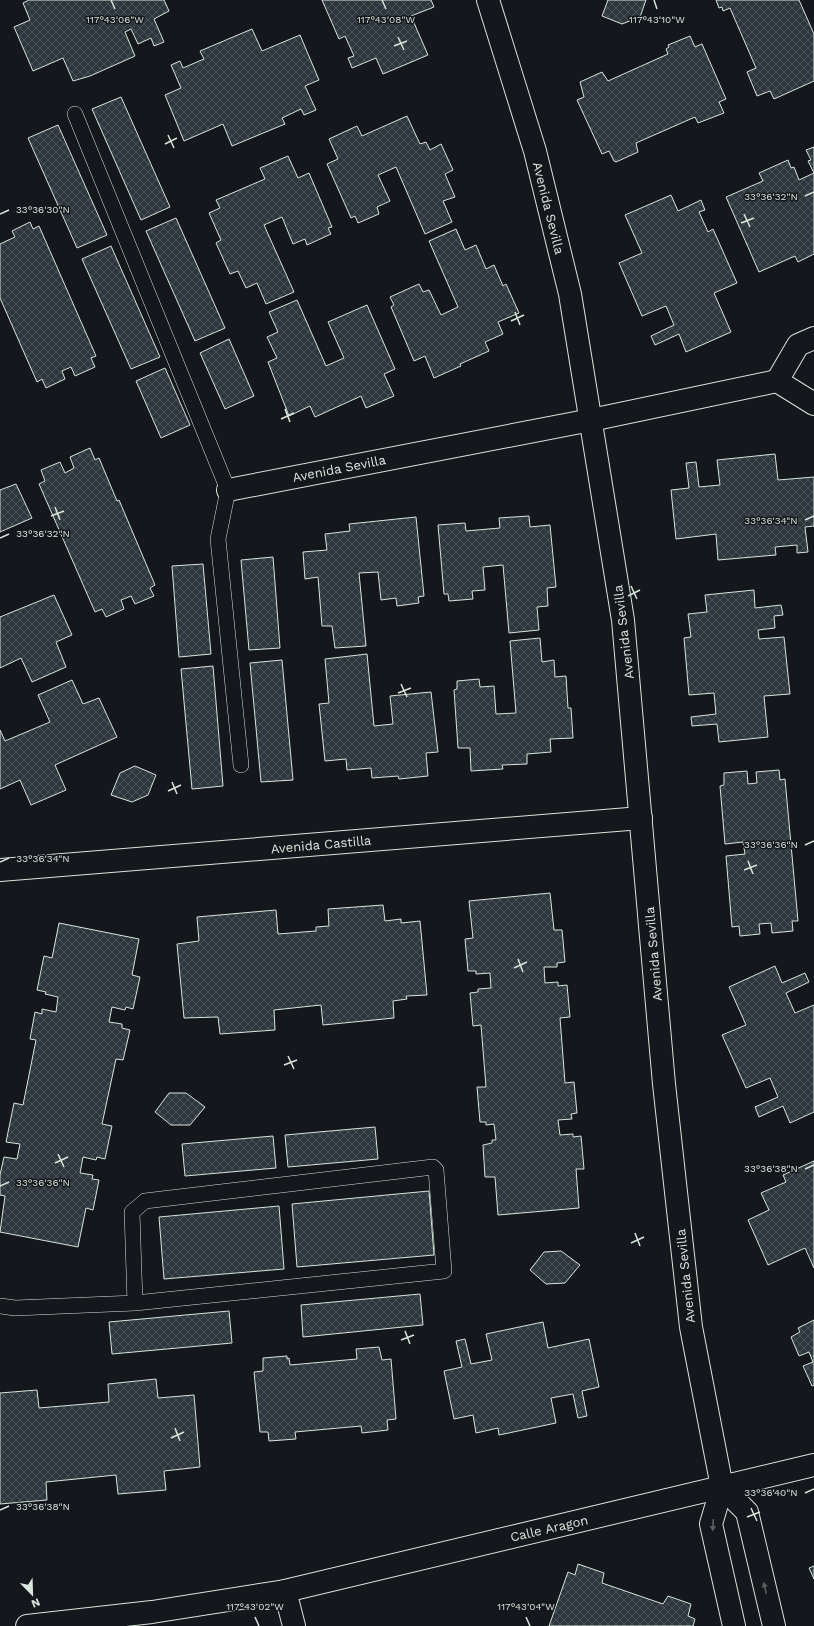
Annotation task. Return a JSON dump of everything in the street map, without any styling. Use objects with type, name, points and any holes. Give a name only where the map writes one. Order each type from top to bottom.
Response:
[{"type":"street","name":"Avenida Sevilla","points":[[488,0],[536,158],[570,294],[623,620],[664,1084],[691,1326],[722,1487],[711,1524],[734,1626]]},
{"type":"street","points":[[814,338],[798,345],[777,381],[814,404]]},
{"type":"street","name":"Avenida Sevilla","points":[[228,490],[591,420],[777,381]]},
{"type":"street","name":"Avenida Castilla","points":[[0,871],[641,818]]},
{"type":"street","name":"Calle Aragon","points":[[27,1626],[152,1612],[285,1591],[814,1465]]},
{"type":"street","points":[[722,1487],[747,1512],[774,1626]]},
{"type":"street","points":[[285,1591],[294,1626]]},
{"type":"lane","points":[[76,114],[228,490],[218,539],[241,765]]},
{"type":"lane","points":[[0,1306],[15,1308],[135,1303],[444,1271],[436,1170],[432,1167],[145,1201],[132,1212],[135,1303]]},
{"type":"building","points":[[29,0],[164,0],[169,11],[154,19],[164,42],[154,46],[151,38],[138,44],[131,29],[125,32],[135,56],[90,76],[73,81],[63,58],[33,71],[14,27],[30,20],[23,3]]},
{"type":"building","points":[[322,0],[431,0],[434,7],[411,16],[428,55],[383,74],[376,58],[352,68],[348,58],[354,56],[345,36],[339,39]]},
{"type":"building","points":[[608,0],[646,0],[640,17],[622,24],[602,16]]},
{"type":"building","points":[[716,0],[799,0],[814,34],[814,81],[774,99],[770,91],[757,96],[747,72],[756,68],[730,8],[723,11],[722,7],[719,8]]},
{"type":"building","points":[[252,29],[262,51],[300,35],[319,80],[305,86],[316,110],[304,115],[301,109],[282,118],[285,124],[232,146],[223,124],[184,141],[165,95],[181,88],[171,65],[180,61],[183,68],[204,59],[200,51]]},
{"type":"building","points":[[690,36],[695,47],[702,44],[726,99],[719,102],[724,113],[698,123],[695,117],[636,143],[638,152],[616,162],[609,151],[602,154],[577,100],[584,97],[580,82],[602,72],[608,81],[668,54],[666,49],[669,47],[668,45]]},
{"type":"building","points":[[121,97],[170,207],[141,220],[92,109]]},
{"type":"building","points":[[407,116],[420,144],[426,142],[430,150],[441,144],[453,170],[445,174],[455,197],[443,201],[452,222],[425,234],[396,167],[378,175],[390,201],[377,207],[379,214],[358,223],[355,216],[351,218],[327,164],[338,159],[329,139],[357,126],[362,136]]},
{"type":"building","points":[[58,125],[107,235],[77,248],[28,138]]},
{"type":"building","points":[[814,147],[814,173],[808,161],[811,160],[806,150]]},
{"type":"building","points":[[288,156],[298,178],[309,173],[332,227],[328,228],[331,234],[307,245],[305,239],[293,244],[282,217],[264,225],[294,292],[266,304],[257,283],[246,288],[238,271],[230,274],[216,243],[221,240],[209,213],[220,208],[216,200],[265,179],[260,168]]},
{"type":"building","points":[[788,160],[791,168],[794,167],[799,180],[814,173],[814,254],[798,262],[795,256],[759,272],[726,197],[763,181],[759,173]]},
{"type":"building","points":[[671,195],[678,211],[701,200],[705,210],[699,212],[708,232],[713,229],[737,283],[714,293],[731,332],[686,352],[679,334],[655,345],[651,336],[674,325],[666,306],[642,316],[619,263],[642,253],[625,215]]},
{"type":"building","points":[[176,218],[225,328],[195,341],[146,231]]},
{"type":"building","points":[[30,222],[33,229],[39,226],[96,356],[91,358],[95,367],[75,376],[71,367],[62,371],[65,379],[46,388],[42,379],[37,382],[0,298],[0,244],[15,237],[12,231]]},
{"type":"building","points":[[456,229],[465,250],[476,245],[486,269],[494,265],[503,286],[506,284],[519,313],[498,322],[503,334],[485,342],[489,351],[434,378],[425,356],[414,361],[391,307],[394,305],[390,297],[419,284],[423,292],[429,290],[441,315],[458,307],[429,241]]},
{"type":"building","points":[[111,246],[160,357],[131,369],[82,259]]},
{"type":"building","points":[[297,300],[326,366],[344,358],[328,322],[367,305],[395,369],[384,374],[394,396],[366,408],[361,396],[315,417],[310,406],[289,416],[268,362],[277,358],[267,337],[278,332],[269,312]]},
{"type":"building","points":[[229,339],[254,396],[225,409],[200,353]]},
{"type":"building","points":[[165,368],[190,425],[161,438],[136,381]]},
{"type":"building","points":[[90,448],[95,460],[99,458],[117,501],[119,500],[155,585],[150,588],[154,596],[135,604],[131,596],[121,600],[124,609],[106,617],[102,609],[95,612],[39,484],[45,481],[41,470],[60,462],[65,473],[74,468],[70,457]]},
{"type":"building","points":[[775,454],[778,480],[814,477],[814,526],[805,527],[808,552],[797,553],[797,545],[775,547],[776,555],[718,560],[716,534],[676,539],[671,490],[689,488],[686,463],[696,462],[699,487],[720,485],[717,460]]},
{"type":"building","points":[[16,484],[32,518],[0,532],[0,490]]},
{"type":"building","points":[[529,516],[530,527],[550,525],[556,587],[547,588],[548,606],[537,607],[539,630],[509,633],[503,565],[483,567],[485,590],[472,591],[473,599],[449,601],[448,594],[444,594],[438,525],[465,523],[466,531],[500,528],[499,518]]},
{"type":"building","points":[[416,517],[424,596],[418,597],[419,603],[397,606],[396,598],[381,600],[378,572],[359,573],[366,646],[335,648],[332,626],[322,626],[318,577],[305,579],[303,552],[327,550],[325,534],[350,531],[349,524]]},
{"type":"building","points":[[273,557],[280,648],[249,650],[241,560]]},
{"type":"building","points":[[203,564],[211,654],[179,657],[172,566]]},
{"type":"building","points":[[754,590],[755,608],[781,605],[783,615],[774,616],[775,628],[758,630],[759,639],[784,637],[790,694],[764,696],[768,737],[719,742],[717,724],[692,726],[691,717],[716,714],[714,693],[689,695],[684,638],[691,637],[688,614],[707,612],[705,595]]},
{"type":"building","points":[[54,595],[72,635],[56,642],[66,667],[32,682],[21,658],[0,668],[0,617]]},
{"type":"building","points":[[540,638],[542,662],[554,660],[555,677],[566,676],[568,708],[571,708],[573,738],[550,739],[551,752],[527,754],[527,764],[502,765],[503,769],[471,771],[470,748],[458,748],[454,690],[457,689],[457,681],[479,679],[480,687],[494,686],[496,714],[516,713],[510,641]]},
{"type":"building","points":[[367,654],[374,726],[393,724],[390,696],[431,692],[438,752],[426,753],[428,776],[399,779],[398,776],[372,778],[371,768],[347,770],[346,759],[325,761],[319,704],[329,703],[325,659]]},
{"type":"building","points":[[282,660],[293,780],[261,782],[250,663]]},
{"type":"building","points":[[213,666],[223,786],[192,789],[181,669]]},
{"type":"building","points":[[72,680],[83,704],[99,698],[117,737],[55,765],[66,790],[31,805],[20,780],[0,789],[0,730],[5,741],[50,722],[38,695]]},
{"type":"building","points":[[135,766],[156,775],[148,795],[132,802],[111,795],[120,773]]},
{"type":"building","points":[[779,770],[780,780],[785,779],[798,921],[792,921],[793,931],[772,933],[771,923],[759,924],[760,934],[740,936],[739,926],[732,927],[726,856],[745,854],[743,842],[725,844],[720,786],[724,785],[724,773],[747,771],[748,784],[757,783],[756,772]]},
{"type":"building","points":[[550,893],[554,930],[562,930],[565,962],[557,963],[557,967],[544,967],[545,983],[558,982],[558,986],[567,985],[570,1017],[560,1018],[565,1083],[574,1082],[577,1113],[571,1114],[572,1119],[558,1120],[560,1135],[573,1134],[573,1137],[581,1136],[584,1169],[576,1169],[579,1208],[498,1215],[495,1177],[485,1177],[483,1145],[492,1143],[492,1140],[496,1140],[494,1124],[486,1125],[486,1122],[480,1122],[477,1087],[486,1087],[481,1025],[473,1026],[470,993],[478,992],[478,989],[491,988],[490,973],[476,974],[476,971],[468,971],[465,939],[473,938],[469,901]]},
{"type":"building","points":[[383,905],[385,921],[401,919],[401,923],[420,921],[427,995],[406,996],[407,999],[393,1001],[394,1018],[323,1025],[321,1005],[274,1010],[275,1030],[220,1034],[218,1017],[184,1018],[177,944],[199,941],[197,917],[276,910],[278,934],[316,931],[316,927],[329,926],[328,909]]},
{"type":"building","points":[[59,923],[139,939],[132,975],[140,977],[133,1009],[126,1007],[125,1010],[112,1007],[109,1022],[122,1024],[122,1028],[130,1030],[123,1060],[116,1059],[102,1124],[112,1126],[105,1159],[97,1157],[96,1160],[83,1157],[80,1173],[93,1175],[92,1179],[99,1180],[93,1210],[86,1208],[78,1247],[0,1232],[5,1196],[0,1195],[0,1175],[4,1157],[17,1159],[20,1144],[6,1142],[14,1103],[23,1105],[36,1040],[30,1039],[35,1012],[42,1014],[42,1009],[56,1012],[58,997],[45,994],[46,992],[37,990],[44,956],[52,958]]},
{"type":"building","points":[[775,966],[782,983],[805,973],[809,982],[786,993],[795,1013],[814,1005],[814,1112],[790,1123],[783,1106],[759,1117],[755,1107],[778,1097],[770,1078],[746,1088],[722,1035],[746,1025],[729,987]]},
{"type":"building","points":[[169,1093],[186,1093],[205,1107],[190,1125],[171,1125],[155,1112]]},
{"type":"building","points":[[375,1127],[378,1159],[288,1167],[285,1135]]},
{"type":"building","points":[[273,1136],[276,1168],[185,1176],[182,1144]]},
{"type":"building","points":[[814,1161],[814,1268],[805,1248],[768,1265],[748,1220],[769,1210],[761,1193],[786,1182],[783,1175]]},
{"type":"building","points":[[429,1191],[434,1255],[297,1267],[292,1204]]},
{"type":"building","points":[[279,1206],[284,1269],[164,1279],[159,1217]]},
{"type":"building","points":[[561,1251],[580,1265],[565,1283],[546,1284],[530,1270],[544,1252]]},
{"type":"building","points":[[420,1294],[423,1325],[303,1337],[301,1305]]},
{"type":"building","points":[[229,1311],[232,1343],[112,1354],[109,1322]]},
{"type":"building","points":[[814,1320],[814,1385],[812,1386],[803,1366],[813,1362],[809,1352],[799,1356],[791,1337],[800,1332],[798,1328]]},
{"type":"building","points":[[543,1322],[548,1348],[589,1339],[599,1387],[582,1391],[587,1416],[578,1418],[573,1394],[551,1398],[556,1423],[499,1435],[498,1428],[476,1433],[473,1415],[454,1419],[444,1371],[462,1367],[456,1341],[465,1339],[471,1364],[492,1360],[486,1334]]},
{"type":"building","points":[[379,1347],[382,1360],[391,1359],[396,1419],[387,1420],[388,1430],[362,1433],[361,1426],[295,1432],[296,1439],[269,1441],[268,1432],[260,1432],[254,1372],[263,1371],[263,1358],[287,1356],[287,1359],[289,1358],[290,1365],[357,1359],[356,1349]]},
{"type":"building","points":[[156,1379],[158,1398],[194,1395],[200,1467],[164,1471],[166,1490],[118,1494],[116,1475],[46,1482],[47,1500],[0,1504],[0,1393],[37,1390],[39,1408],[109,1402],[108,1384]]},
{"type":"building","points":[[578,1564],[604,1573],[602,1583],[663,1604],[668,1596],[691,1604],[688,1616],[695,1619],[693,1626],[549,1626],[568,1572],[575,1575]]},
{"type":"building","points":[[814,1566],[814,1579],[809,1568]]}]
